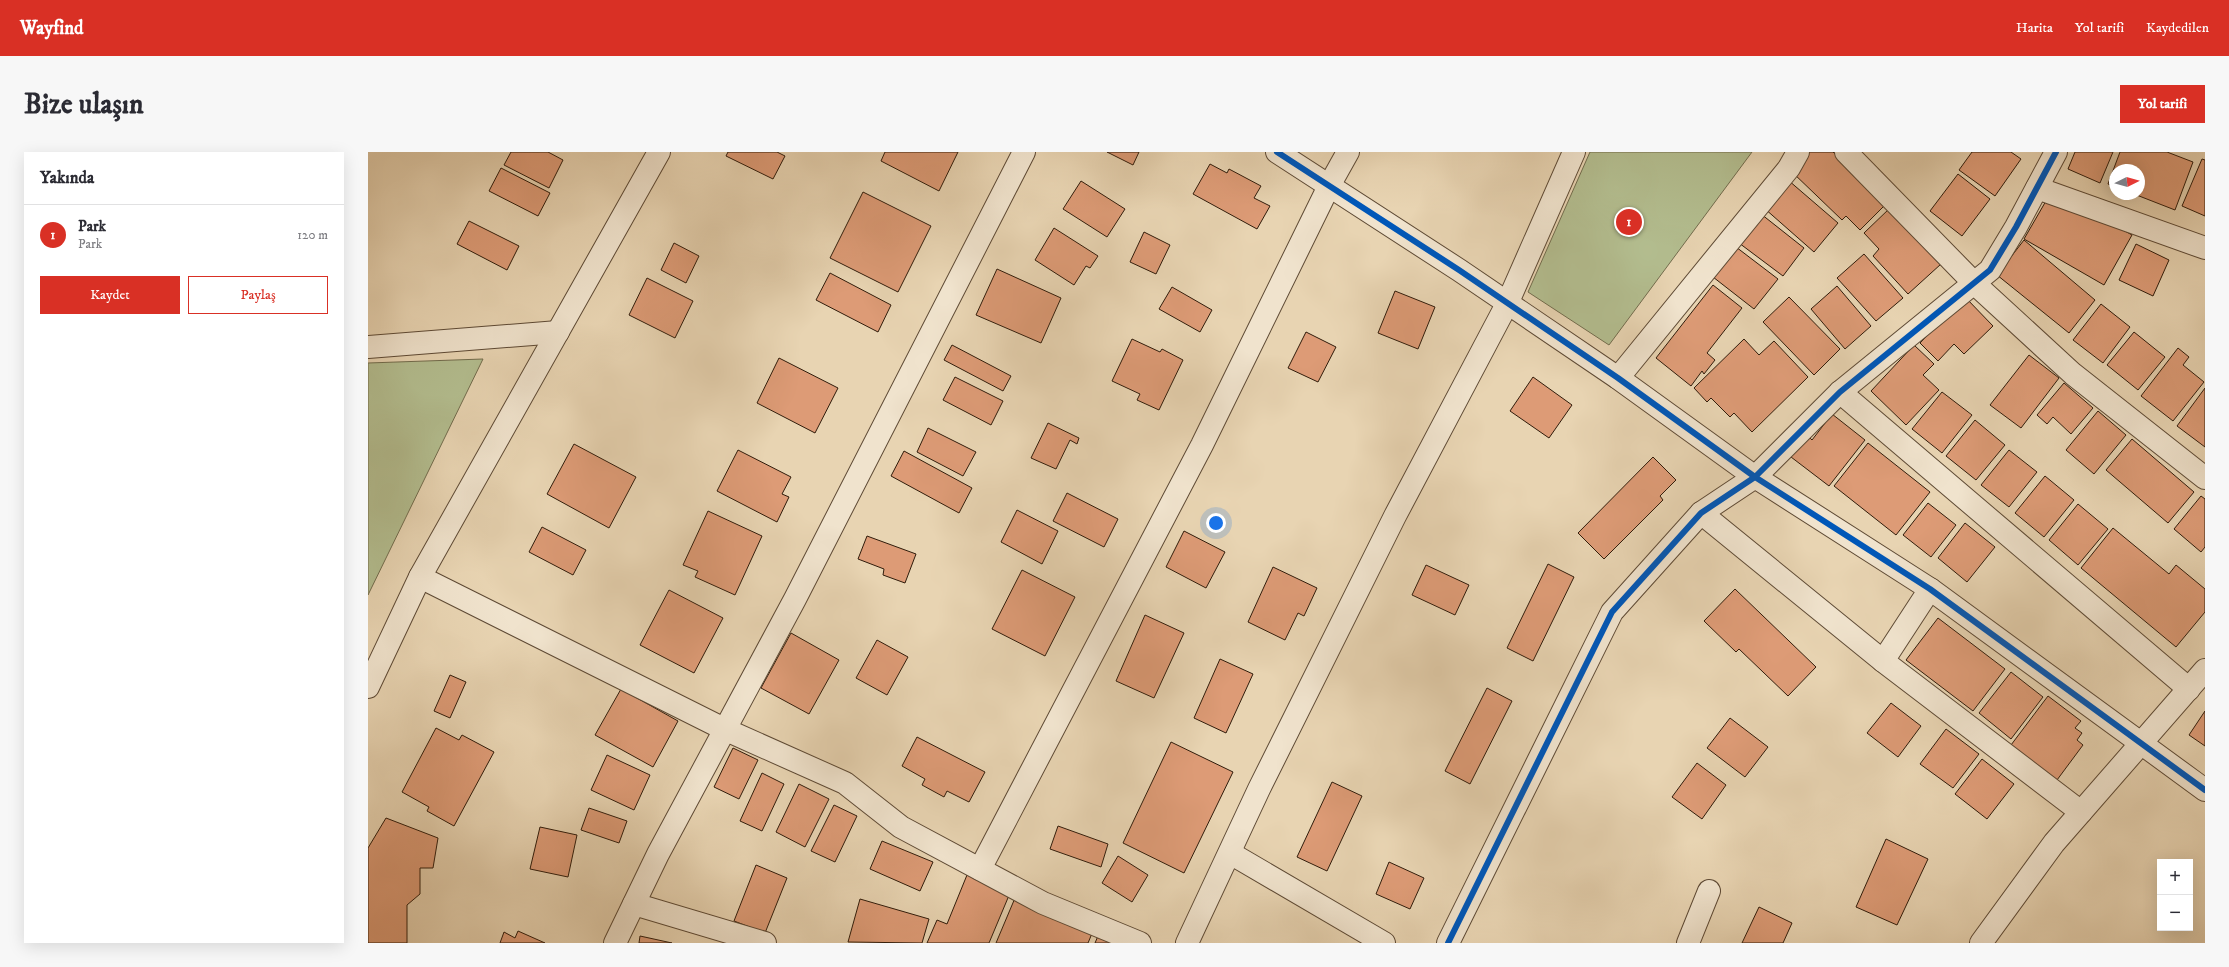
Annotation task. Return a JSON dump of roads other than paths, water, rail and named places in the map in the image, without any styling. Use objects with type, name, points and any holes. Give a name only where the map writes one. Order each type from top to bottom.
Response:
[{"type":"street","points":[[368,687],[420,577],[659,152]]},
{"type":"street","points":[[615,943],[724,730],[798,592],[1024,152]]},
{"type":"street","points":[[1277,152],[1618,378],[1755,477],[1930,589],[2140,744],[2205,790]]},
{"type":"street","points":[[980,869],[1202,445],[1329,186],[1348,152]]},
{"type":"street","points":[[1187,943],[1395,516],[1507,304],[1574,152]]},
{"type":"street","points":[[1618,378],[1790,168],[1798,152]]},
{"type":"street","points":[[1846,152],[1975,284],[2073,374],[2205,478]]},
{"type":"street","points":[[1448,943],[1612,612],[1701,513],[1755,477],[1840,392],[1975,284],[1990,270],[2056,152]]},
{"type":"street","points":[[2037,188],[2205,248]]},
{"type":"street","points":[[368,347],[558,332]]},
{"type":"street","points":[[1840,392],[2189,689]]},
{"type":"street","points":[[1701,513],[1883,661],[2081,812]]},
{"type":"street","points":[[420,577],[724,730],[845,783],[901,827],[1043,903],[1140,943]]},
{"type":"street","points":[[1883,661],[1930,589]]},
{"type":"street","points":[[1981,943],[2054,843],[2205,670]]},
{"type":"street","points":[[1230,853],[1384,943]]},
{"type":"street","points":[[1688,943],[1709,891]]},
{"type":"street","points":[[634,904],[765,943]]},
{"type":"place","name":"Park","points":[[1629,222]]}]
